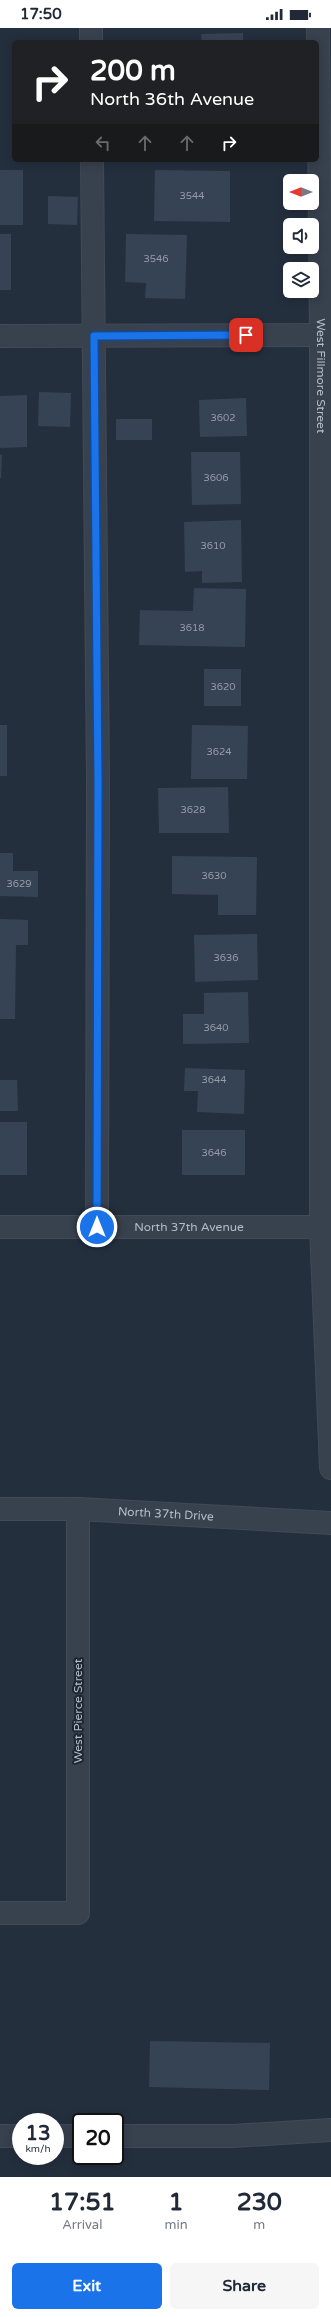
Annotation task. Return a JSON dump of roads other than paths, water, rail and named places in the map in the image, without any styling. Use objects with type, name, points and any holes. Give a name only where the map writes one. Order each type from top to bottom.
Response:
[{"type":"street","points":[[91,28],[91,40]]},
{"type":"street","name":"West Fillmore Street","points":[[318,28],[318,40]]},
{"type":"street","name":"West Fillmore Street","points":[[319,66],[326,335],[326,1227],[331,1468]]},
{"type":"street","points":[[92,162],[98,773],[97,1227]]},
{"type":"street","points":[[0,336],[326,335]]},
{"type":"street","name":"North 37th Avenue","points":[[0,1227],[326,1227]]},
{"type":"street","name":"North 37th Drive","points":[[0,1509],[78,1509],[331,1523]]},
{"type":"street","name":"West Pierce Street","points":[[0,1913],[78,1913],[78,1509]]},
{"type":"street","points":[[124,2136],[233,2136],[331,2130]]},
{"type":"street","points":[[0,2136],[12,2136]]}]
